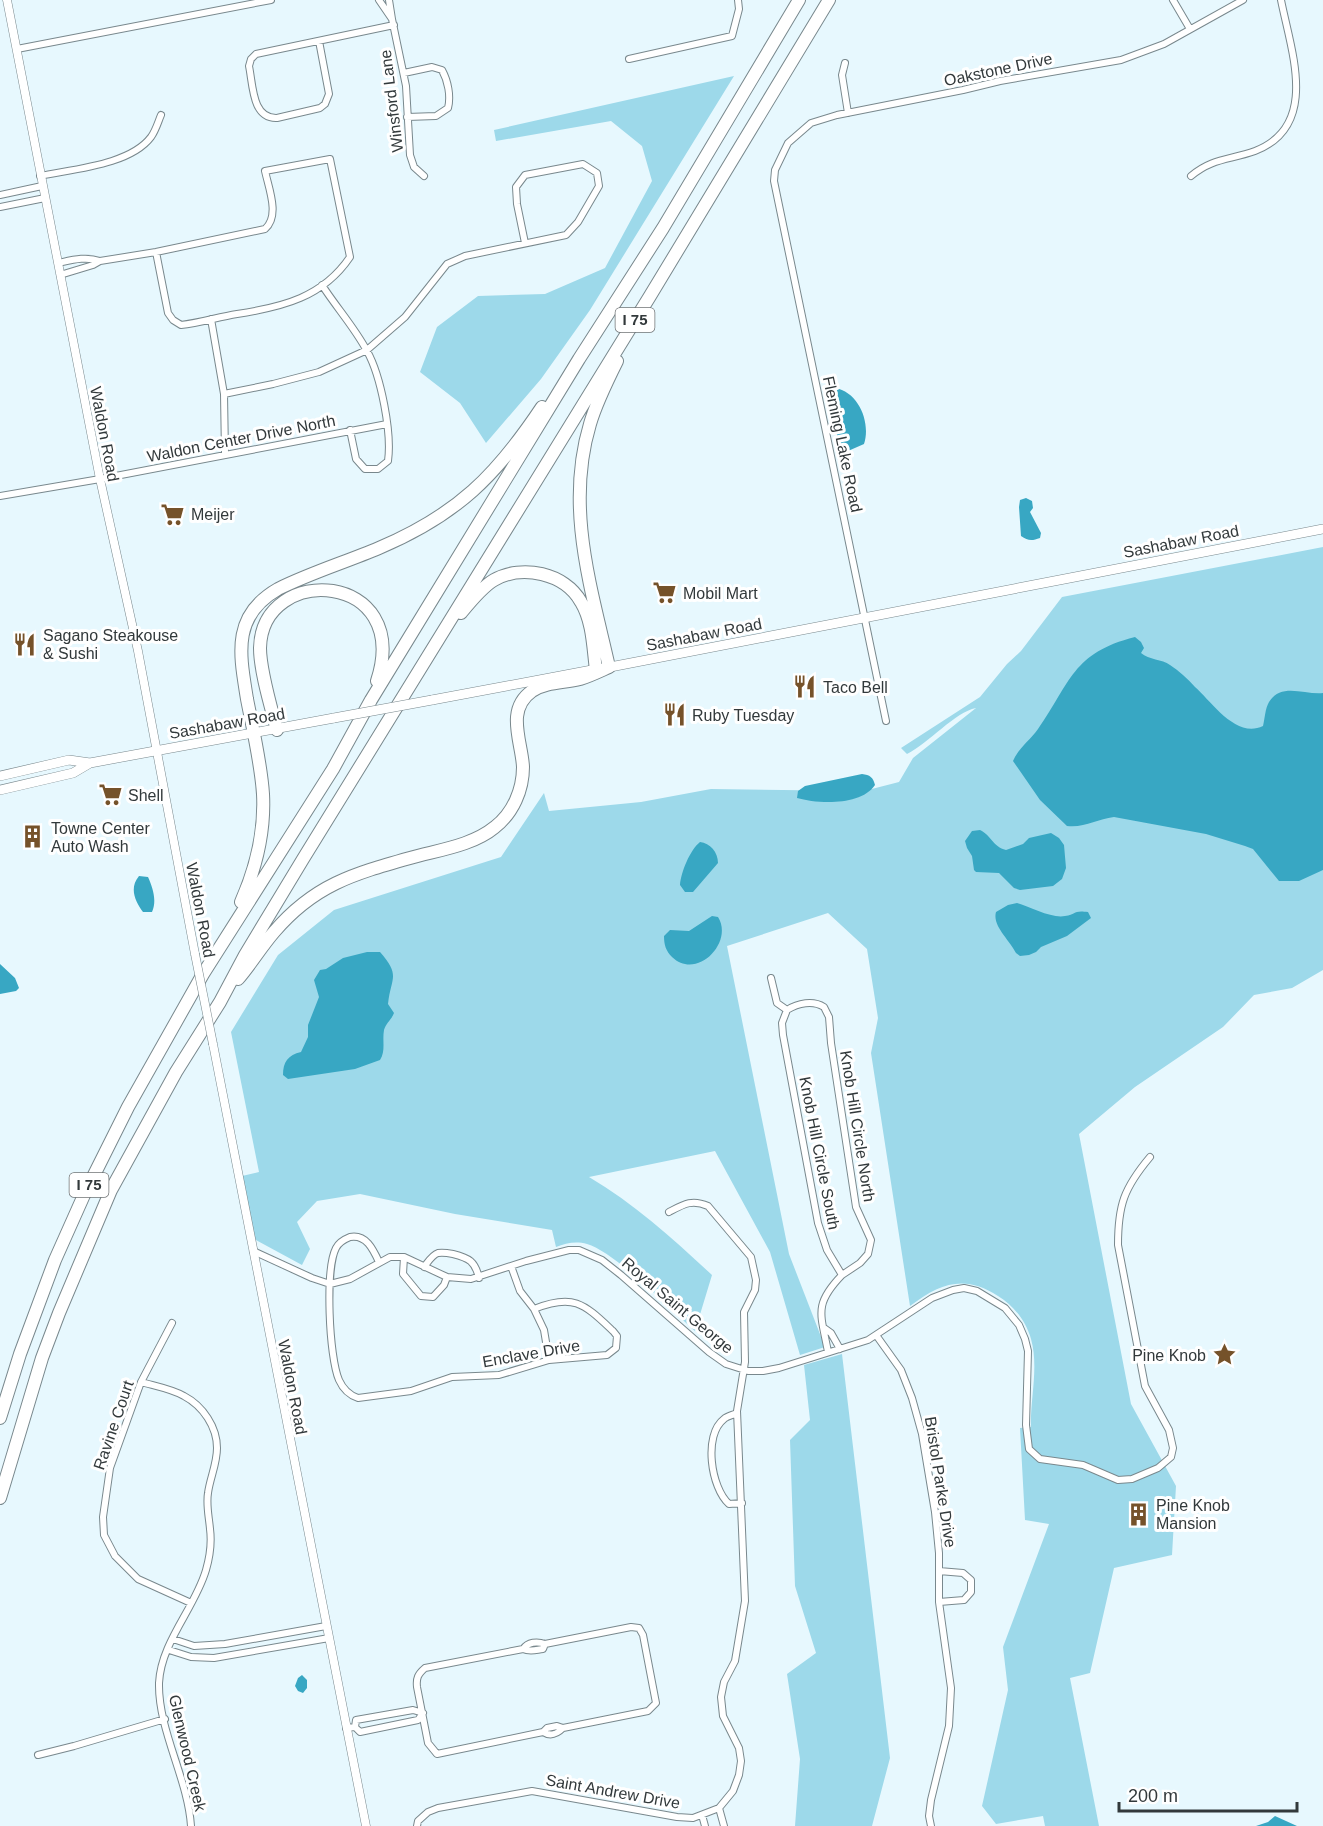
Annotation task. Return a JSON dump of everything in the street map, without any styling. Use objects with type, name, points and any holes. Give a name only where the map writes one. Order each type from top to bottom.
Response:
[{"type":"highway","name":"I 75","points":[[0,1418],[38,1305],[84,1195],[128,1107],[208,967],[333,769],[371,700],[579,359],[663,228],[799,0]]},
{"type":"highway","name":"I 75","points":[[0,1498],[42,1358],[93,1230],[111,1190],[176,1072],[220,1002],[245,955],[829,0]]},
{"type":"highway","points":[[603,668],[582,544],[579,508],[581,468],[589,425],[650,296]]},
{"type":"highway","points":[[208,967],[236,913],[256,863],[262,822],[263,795],[240,654],[243,632],[257,607],[278,589],[399,539],[430,523],[457,505],[508,456],[566,373],[579,359]]},
{"type":"highway","points":[[439,639],[465,608],[493,581],[511,573],[542,574],[558,581],[581,600],[603,668]]},
{"type":"highway","points":[[277,730],[261,659],[261,638],[275,611],[298,594],[315,590],[344,593],[362,603],[375,620],[382,637],[384,656],[371,700]]},
{"type":"highway","points":[[220,1002],[287,917],[327,886],[373,868],[468,842],[495,827],[513,807],[521,786],[522,762],[516,721],[522,701],[542,687],[581,679],[603,668]]},
{"type":"main road","name":"Sashabaw Road","points":[[0,776],[69,760],[90,763],[277,730],[1323,529]]},
{"type":"main road","name":"Sashabaw Road","points":[[0,790],[73,773],[90,763]]},
{"type":"main road","points":[[40,767],[44,780]]},
{"type":"street","name":"Waldon Road","points":[[7,0],[100,479],[138,651],[366,1826]]},
{"type":"street","points":[[17,49],[271,0]]},
{"type":"street","name":"Winsford Lane","points":[[379,0],[393,22]]},
{"type":"street","name":"Winsford Lane","points":[[389,0],[404,73],[410,155],[414,167],[424,176]]},
{"type":"street","points":[[629,59],[732,36],[739,9],[738,0]]},
{"type":"street","points":[[1173,0],[1190,29]]},
{"type":"street","name":"Oakstone Drive","points":[[775,173],[788,143],[811,123],[1045,71],[1121,60],[1164,44],[1243,0]]},
{"type":"street","points":[[1191,176],[1212,162],[1254,152],[1267,145],[1286,129],[1292,118],[1295,109],[1296,82],[1281,0]]},
{"type":"street","points":[[319,41],[329,94],[325,104],[320,108],[277,118],[264,115],[258,109],[249,66],[250,59],[256,54],[393,22]]},
{"type":"street","points":[[845,63],[842,75],[848,113]]},
{"type":"street","points":[[404,73],[432,67],[442,70],[450,100],[448,108],[435,116],[407,117]]},
{"type":"street","points":[[40,176],[111,162],[134,153],[151,137],[161,115]]},
{"type":"street","points":[[60,275],[100,261],[156,252],[265,229],[271,223],[273,214],[266,171],[330,159],[350,257],[339,274],[306,296],[280,307],[181,325],[168,313],[156,252]]},
{"type":"street","points":[[224,394],[319,372],[367,350],[405,317],[447,264],[465,256],[566,235],[578,222],[598,186],[597,173],[583,164],[525,175],[516,187],[525,243]]},
{"type":"street","name":"Fleming Lake Road","points":[[775,173],[780,210],[886,721]]},
{"type":"street","points":[[0,195],[42,186]]},
{"type":"street","points":[[0,207],[45,198]]},
{"type":"street","points":[[58,264],[92,258],[100,261]]},
{"type":"street","points":[[322,285],[367,350],[376,371],[387,424],[390,447],[388,461],[378,469],[365,469],[356,459],[350,430]]},
{"type":"street","points":[[211,319],[224,394],[225,454]]},
{"type":"street","name":"Waldon Center Drive North","points":[[0,496],[387,424]]},
{"type":"street","points":[[771,978],[777,1003],[787,1010]]},
{"type":"street","name":"Knob Hill Circle North","points":[[787,1010],[795,1006],[819,1004],[824,1007],[829,1017],[856,1207],[871,1240],[868,1254],[860,1263],[842,1275]]},
{"type":"street","name":"Knob Hill Circle South","points":[[787,1010],[782,1023],[783,1035],[816,1214],[826,1250],[842,1275]]},
{"type":"street","name":"Royal Saint George","points":[[404,1257],[447,1277],[460,1279],[479,1278],[511,1266],[569,1250],[579,1250],[592,1255],[621,1275],[709,1352],[726,1364],[743,1370],[763,1371],[868,1340],[919,1306],[942,1294],[964,1288],[978,1291],[1005,1308],[1019,1325],[1025,1339],[1028,1351],[1026,1425],[1029,1449],[1040,1459],[1083,1466],[1118,1480],[1132,1479],[1164,1464],[1171,1457],[1172,1442],[1169,1430],[1145,1386],[1118,1245],[1118,1225],[1122,1202],[1136,1174],[1150,1157]]},
{"type":"street","points":[[669,1212],[690,1201],[708,1206],[752,1257],[755,1268],[755,1290],[744,1312],[746,1348],[737,1413],[745,1601],[735,1661],[724,1682],[721,1706],[723,1716],[739,1748],[741,1761],[734,1791],[719,1808],[724,1826]]},
{"type":"street","points":[[330,1284],[334,1252],[337,1245],[347,1238],[357,1236],[366,1240],[379,1262]]},
{"type":"street","points":[[253,1251],[330,1284],[350,1279],[390,1257],[404,1257],[403,1274],[421,1296],[433,1297],[444,1285],[447,1277]]},
{"type":"street","points":[[424,1267],[431,1258],[438,1253],[445,1252],[472,1261],[479,1278]]},
{"type":"street","points":[[511,1266],[520,1291],[534,1309],[544,1330],[549,1360]]},
{"type":"street","points":[[828,1352],[821,1311],[822,1300],[842,1275]]},
{"type":"street","name":"Enclave Drive","points":[[330,1284],[329,1328],[338,1379],[350,1395],[358,1398],[411,1391],[452,1377],[500,1375],[549,1360],[607,1355],[616,1348],[617,1336],[594,1313],[571,1300],[534,1309]]},
{"type":"street","name":"Ravine Court","points":[[172,1323],[141,1382],[111,1468],[103,1516],[104,1535],[115,1556],[138,1579],[190,1603]]},
{"type":"street","points":[[824,1328],[831,1333],[840,1349]]},
{"type":"street","name":"Bristol Parke Drive","points":[[876,1335],[901,1370],[917,1414],[935,1512],[939,1602],[949,1664],[951,1711],[931,1800],[929,1816],[931,1826]]},
{"type":"street","name":"Glenwood Creek","points":[[141,1382],[185,1396],[210,1421],[216,1436],[216,1462],[207,1494],[212,1550],[206,1573],[162,1665],[159,1682],[160,1704],[185,1791],[191,1826]]},
{"type":"street","points":[[737,1413],[723,1419],[719,1425],[712,1447],[712,1463],[717,1485],[723,1498],[729,1504],[742,1503]]},
{"type":"street","name":"Bristol Parke Drive","points":[[939,1571],[963,1573],[970,1580],[971,1592],[964,1600],[939,1602]]},
{"type":"street","points":[[173,1639],[194,1646],[225,1644],[326,1626]]},
{"type":"street","points":[[355,1727],[360,1732],[418,1720],[423,1713],[416,1679],[425,1668],[523,1649],[526,1644],[545,1644],[631,1627],[639,1628],[643,1635],[656,1703],[648,1711],[563,1728],[557,1734],[548,1735],[543,1732],[437,1754],[428,1743],[423,1713]]},
{"type":"street","points":[[169,1650],[191,1657],[214,1658],[328,1638]]},
{"type":"street","points":[[255,1639],[257,1650]]},
{"type":"street","points":[[355,1727],[356,1720],[413,1710],[423,1713]]},
{"type":"street","points":[[38,1755],[165,1719]]},
{"type":"street","points":[[346,1728],[355,1727]]},
{"type":"street","name":"Saint Andrew Drive","points":[[417,1826],[418,1821],[428,1812],[438,1808],[532,1791],[677,1817],[693,1818],[719,1808]]},
{"type":"street","points":[[702,1815],[705,1826]]},
{"type":"shaded area","points":[[734,76],[590,310],[541,379],[486,443],[460,403],[420,372],[437,327],[478,296],[545,294],[605,268],[652,181],[642,146],[611,121],[496,141],[494,130]]},
{"type":"shaded area","points":[[835,388],[851,395],[857,402],[866,427],[864,444],[848,451],[841,447],[826,401],[827,391]]},
{"type":"shaded area","points":[[1026,498],[1032,501],[1033,508],[1030,512],[1041,533],[1040,538],[1035,540],[1028,540],[1021,536],[1019,507],[1020,500]]},
{"type":"shaded area","points":[[1323,547],[1323,970],[1292,988],[1254,995],[1223,1027],[1135,1087],[1079,1134],[1131,1404],[1176,1486],[1172,1555],[1114,1568],[1090,1673],[1070,1678],[1099,1826],[1045,1826],[1043,1816],[996,1824],[982,1806],[1008,1690],[1003,1647],[1049,1524],[1025,1520],[1020,1428],[1031,1427],[1033,1350],[1026,1326],[1014,1309],[998,1296],[975,1285],[964,1283],[942,1287],[910,1306],[871,1053],[878,1018],[867,949],[828,913],[727,946],[789,1254],[825,1347],[800,1355],[770,1252],[715,1151],[589,1177],[638,1210],[712,1275],[695,1331],[612,1258],[599,1249],[583,1243],[556,1247],[552,1230],[455,1214],[360,1194],[317,1201],[297,1222],[310,1249],[302,1265],[254,1239],[242,1176],[259,1172],[231,1032],[278,955],[334,910],[501,857],[544,793],[549,811],[641,802],[711,789],[864,791],[899,782],[913,758],[976,708],[959,715],[907,754],[901,748],[980,697],[1007,664],[1021,651],[1062,597]]},
{"type":"shaded area","points":[[1135,637],[1144,648],[1141,653],[1173,667],[1225,717],[1243,728],[1253,729],[1263,726],[1269,702],[1280,692],[1323,693],[1323,870],[1299,881],[1279,881],[1253,849],[1245,846],[1206,834],[1114,817],[1080,826],[1067,826],[1040,800],[1013,761],[1015,757],[1038,729],[1075,671],[1085,661],[1114,644]]},
{"type":"shaded area","points":[[862,774],[871,777],[875,785],[860,797],[839,802],[797,798],[798,791],[805,786]]},
{"type":"shaded area","points":[[980,830],[1006,850],[1023,844],[1029,838],[1051,833],[1064,845],[1066,868],[1062,879],[1053,886],[1020,890],[1014,888],[999,873],[976,872],[965,841],[972,831]]},
{"type":"shaded area","points":[[700,842],[713,849],[718,863],[693,892],[685,892],[680,885],[682,874],[690,856]]},
{"type":"shaded area","points":[[139,876],[148,877],[154,899],[152,912],[143,912],[136,899],[134,885]]},
{"type":"shaded area","points":[[1017,903],[1054,916],[1088,912],[1091,918],[1067,936],[1029,955],[1020,956],[1002,933],[995,917],[996,912]]},
{"type":"shaded area","points":[[712,916],[718,917],[722,927],[717,947],[710,955],[692,964],[682,963],[672,957],[666,948],[664,936],[670,930],[689,931]]},
{"type":"shaded area","points":[[367,952],[380,952],[393,972],[388,1004],[394,1013],[384,1030],[380,1060],[355,1069],[288,1079],[283,1075],[284,1066],[290,1057],[301,1052],[308,1037],[308,1025],[319,997],[314,980],[320,970],[326,969],[343,958]]},
{"type":"shaded area","points":[[0,964],[15,978],[19,988],[16,991],[0,994]]},
{"type":"shaded area","points":[[842,1354],[890,1758],[872,1826],[795,1826],[800,1759],[787,1674],[816,1653],[795,1586],[790,1440],[810,1420],[804,1365]]},
{"type":"shaded area","points":[[302,1675],[307,1680],[307,1688],[303,1693],[295,1686]]},
{"type":"shaded area","points":[[1275,1816],[1297,1826],[1256,1826],[1268,1822]]},
{"type":"place","name":"Meijer","points":[[173,514]]},
{"type":"place","name":"Mobil Mart","points":[[665,593]]},
{"type":"place","name":"Sagano Steakouse & Sushi","points":[[25,644]]},
{"type":"place","name":"Taco Bell","points":[[805,687]]},
{"type":"place","name":"Ruby Tuesday","points":[[674,715]]},
{"type":"place","name":"Shell","points":[[110,795]]},
{"type":"place","name":"Towne Center Auto Wash","points":[[33,837]]},
{"type":"place","name":"Pine Knob","points":[[1224,1355]]},
{"type":"place","name":"Pine Knob Mansion","points":[[1138,1514]]}]
